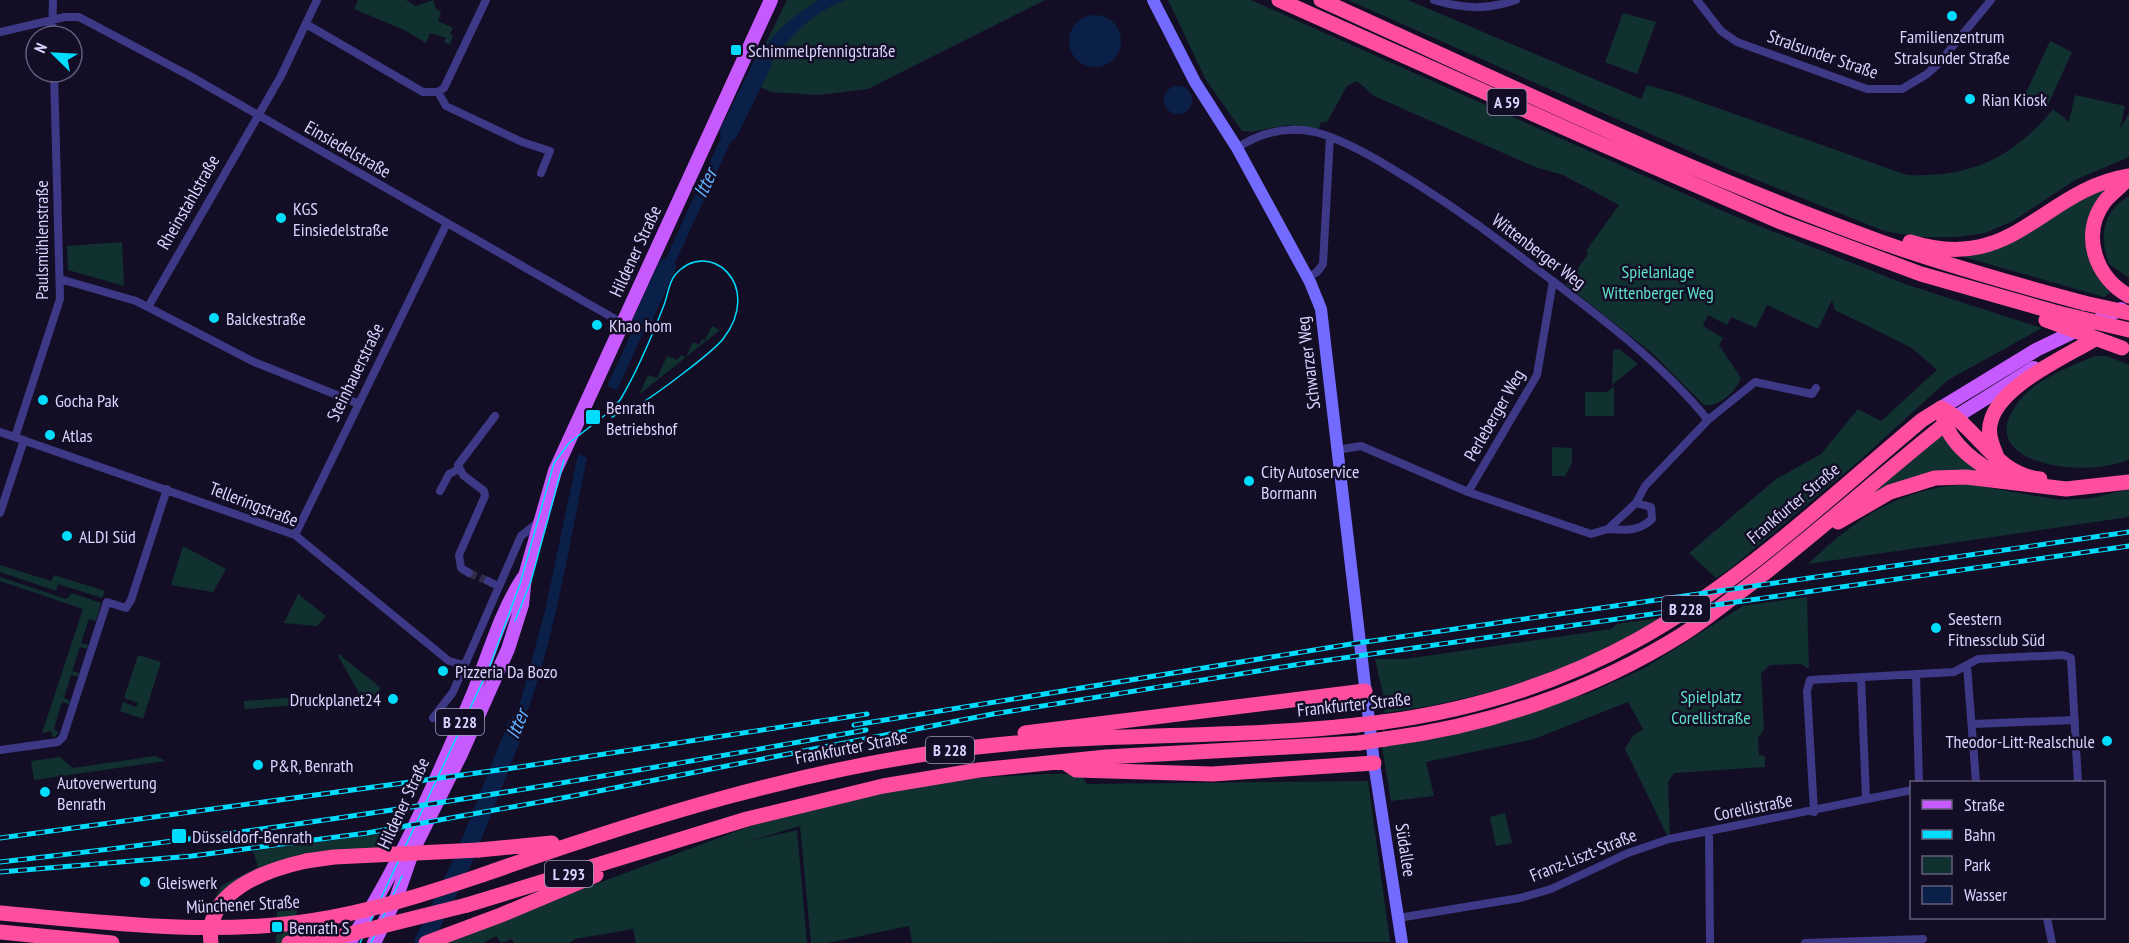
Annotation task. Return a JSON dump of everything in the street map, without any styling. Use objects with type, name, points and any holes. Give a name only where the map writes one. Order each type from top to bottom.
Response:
[{"type":"highway","name":"A 59","points":[[1279,0],[1745,207],[1921,274],[1977,292],[1989,303],[2052,317]]},
{"type":"highway","name":"A 59","points":[[1321,0],[1670,156],[1827,222],[1972,272],[2122,312]]},
{"type":"highway","points":[[1827,222],[1845,218],[1925,246],[1947,251],[1971,249],[2003,239],[2091,187],[2109,179],[2129,177]]},
{"type":"highway","points":[[2124,293],[2098,266],[2092,246],[2092,235],[2095,222],[2105,201],[2129,177]]},
{"type":"highway","points":[[2052,317],[2129,330]]},
{"type":"highway","points":[[2052,317],[2125,350]]},
{"type":"highway","points":[[1998,460],[1990,439],[1990,422],[1998,403],[2018,385],[2092,340]]},
{"type":"highway","points":[[1941,408],[1951,420],[2009,469],[2034,478],[2065,482],[2129,472]]},
{"type":"highway","name":"Frankfurter Straße","points":[[482,875],[683,807],[790,779],[876,760],[1003,744],[1357,725],[1451,711],[1511,693],[1590,663],[1675,617],[1757,558],[1922,420],[1941,408]]},
{"type":"highway","points":[[1951,420],[1960,447],[1973,459],[2007,481]]},
{"type":"highway","name":"Frankfurter Straße","points":[[670,843],[810,802],[883,786],[979,770],[1106,757],[1359,742],[1478,721],[1597,681],[1683,634],[1795,550],[1951,420]]},
{"type":"highway","points":[[1795,550],[1890,492],[1935,478],[1966,477],[2066,489],[2129,482]]},
{"type":"highway","points":[[1003,744],[1022,734],[1365,691]]},
{"type":"highway","points":[[1065,762],[1076,770],[1212,774],[1374,763]]},
{"type":"highway","points":[[211,943],[212,928],[218,910],[236,889],[266,873],[306,861],[334,857],[479,850],[555,842],[566,845]]},
{"type":"highway","name":"L 293","points":[[289,943],[342,936],[468,905],[670,843]]},
{"type":"highway","name":"B 228","points":[[426,943],[646,858],[670,843]]},
{"type":"highway","name":"Münchener Straße","points":[[0,913],[172,927],[277,924],[358,912],[419,896],[482,875]]},
{"type":"highway","points":[[0,932],[112,943]]},
{"type":"main road","name":"Schwarzer Weg","points":[[1153,0],[1185,63],[1237,148],[1307,278],[1321,309],[1374,763]]},
{"type":"main road","name":"Hildener Straße","points":[[374,943],[398,896],[413,850],[461,754],[508,649],[522,605],[525,576],[555,471],[766,2]]},
{"type":"main road","name":"Frankfurter Straße","points":[[1941,408],[2036,350],[2129,307]]},
{"type":"main road","name":"Frankfurter Straße","points":[[1951,420],[2006,383],[2057,355],[2092,340],[2129,330]]},
{"type":"main road","name":"Hildener Straße","points":[[349,943],[373,904],[407,839],[472,695],[507,604],[525,576]]},
{"type":"main road","name":"Südallee","points":[[1374,763],[1402,943]]},
{"type":"street","points":[[53,0],[53,24]]},
{"type":"street","points":[[257,115],[281,76],[317,0]]},
{"type":"street","points":[[306,24],[423,92],[438,92],[444,88],[486,0]]},
{"type":"street","points":[[1434,0],[1456,6],[1483,8],[1516,0]]},
{"type":"street","name":"Stralsunder Straße","points":[[1697,0],[1721,31],[1737,42],[1852,84],[1878,91],[1902,89],[1927,74],[1991,0]]},
{"type":"street","name":"Einsiedelstraße","points":[[0,32],[53,20],[79,17],[257,115],[446,225],[622,323]]},
{"type":"street","name":"Paulsmühlenstraße","points":[[0,513],[60,299],[54,84]]},
{"type":"street","points":[[438,92],[446,106],[522,141],[550,151],[541,173]]},
{"type":"street","name":"Rheinstahlstraße","points":[[148,307],[257,115]]},
{"type":"street","name":"Wittenberger Weg","points":[[1237,148],[1269,132],[1293,129],[1330,137],[1358,149],[1420,184],[1553,281],[1672,379],[1708,420]]},
{"type":"street","points":[[1307,278],[1317,272],[1323,264],[1330,137]]},
{"type":"street","name":"Steinhauerstraße","points":[[295,535],[357,403],[446,225]]},
{"type":"street","points":[[60,279],[148,307],[255,362],[357,403]]},
{"type":"street","name":"Perleberger Weg","points":[[1468,492],[1538,375],[1553,281]]},
{"type":"street","points":[[1608,530],[1636,503],[1645,486],[1708,420],[1755,382],[1812,394],[1816,388]]},
{"type":"street","points":[[469,573],[461,568],[459,555],[485,496],[484,491],[459,469],[459,462],[495,416]]},
{"type":"street","name":"Telleringstraße","points":[[0,432],[295,535],[449,661],[464,665]]},
{"type":"street","points":[[1336,450],[1361,447],[1468,492],[1591,534],[1608,530],[1634,530],[1644,526],[1652,519],[1653,512],[1651,507],[1636,503]]},
{"type":"street","points":[[440,491],[450,474],[459,469]]},
{"type":"street","points":[[0,750],[58,742],[67,727],[107,602],[126,608],[131,600],[166,489]]},
{"type":"street","name":"Hildener Straße","points":[[433,718],[453,692],[521,536],[540,521]]},
{"type":"street","points":[[488,581],[498,586]]},
{"type":"street","points":[[1814,812],[1808,682],[1812,679],[1954,672],[1978,659],[2069,657],[2073,662],[2078,781]]},
{"type":"street","points":[[1967,666],[1976,781]]},
{"type":"street","points":[[1916,674],[1919,781]]},
{"type":"street","points":[[1861,677],[1866,798]]},
{"type":"street","points":[[1973,724],[2076,720]]},
{"type":"street","name":"Corellistraße","points":[[1710,943],[1709,832],[1814,812],[1866,798],[1910,790]]},
{"type":"street","name":"Franz-Liszt-Straße","points":[[1398,918],[1541,892],[1636,850],[1709,832]]},
{"type":"street","points":[[2048,919],[2052,943]]},
{"type":"street","points":[[1805,943],[1923,939]]},
{"type":"green space","points":[[358,0],[406,0],[416,6],[433,0],[436,9],[441,12],[438,21],[453,28],[450,34],[453,36],[450,45],[444,42],[446,38],[430,33],[426,43],[404,30],[354,9]]},
{"type":"green space","points":[[787,0],[1045,0],[868,89],[818,95],[771,92],[754,84],[749,77]]},
{"type":"green space","name":"Spielanlage Wittenberger Weg","points":[[1168,0],[1251,0],[1732,215],[1905,284],[2042,328],[1948,380],[1859,461],[1730,569],[1716,578],[1689,553],[1776,479],[1821,454],[1858,409],[1881,421],[1937,370],[1912,348],[1835,310],[1832,300],[1818,329],[1767,305],[1756,328],[1731,317],[1727,325],[1708,315],[1703,326],[1723,338],[1719,345],[1741,378],[1726,398],[1716,404],[1704,405],[1652,353],[1566,285],[1588,254],[1586,251],[1619,205],[1563,175],[1535,167],[1374,96],[1357,81],[1347,86],[1327,122],[1321,122],[1318,130],[1287,125],[1251,132],[1242,131],[1206,80]]},
{"type":"green space","points":[[1348,0],[1408,0],[1641,99],[1647,85],[1675,93],[1907,175],[1951,173],[1989,162],[2022,140],[2053,109],[2069,122],[2075,95],[2125,106],[2120,129],[2129,113],[2129,157],[2075,180],[2013,221],[1985,233],[1958,237],[1920,237],[1884,231],[1732,170]]},
{"type":"green space","points":[[1623,13],[1656,22],[1637,74],[1605,62]]},
{"type":"green space","points":[[2050,41],[2072,52],[2048,105],[2025,95]]},
{"type":"green space","points":[[2125,179],[2100,195],[2091,210],[2086,242],[2089,260],[2113,291],[2104,297],[1953,254]]},
{"type":"green space","points":[[2129,196],[2129,278],[2109,264],[2104,235],[2108,217],[2120,202]]},
{"type":"green space","points":[[122,242],[124,286],[68,270],[67,246]]},
{"type":"green space","points":[[712,326],[720,330],[641,393],[640,393],[648,375],[657,378],[667,356],[677,360],[681,355],[686,357],[693,342],[699,345],[702,339],[705,340]]},
{"type":"green space","points":[[1619,349],[1638,364],[1612,385],[1613,350]]},
{"type":"green space","points":[[2095,356],[2107,356],[2129,365],[2129,459],[2111,465],[2088,468],[2063,467],[2039,462],[2020,453],[2009,440],[2008,422],[2020,400],[2044,379]]},
{"type":"green space","points":[[1614,386],[1614,416],[1585,416],[1585,392],[1607,392]]},
{"type":"green space","points":[[1945,432],[1989,475],[1859,501]]},
{"type":"green space","points":[[1552,447],[1572,448],[1572,463],[1565,476],[1552,476]]},
{"type":"green space","points":[[1966,484],[2060,500],[2092,498],[2129,489],[2129,517],[1808,564],[1844,533],[1879,509],[1919,492]]},
{"type":"green space","points":[[183,546],[226,569],[213,592],[171,585]]},
{"type":"green space","points":[[0,565],[51,581],[54,575],[105,591],[102,598],[58,584],[56,591],[0,572]]},
{"type":"green space","points":[[0,577],[66,599],[72,593],[101,603],[96,621],[89,619],[81,643],[88,645],[87,649],[80,647],[72,671],[79,673],[78,677],[71,675],[64,698],[70,701],[69,704],[62,702],[54,729],[59,733],[53,738],[51,731],[42,733],[83,609],[0,581]]},
{"type":"green space","points":[[298,594],[326,616],[317,626],[284,623]]},
{"type":"green space","name":"Spielplatz Corellistraße","points":[[1807,597],[1809,669],[1801,664],[1770,665],[1761,673],[1764,729],[1758,738],[1759,755],[1765,756],[1765,767],[1674,773],[1668,782],[1670,834],[1667,835],[1625,749],[1632,737],[1643,729],[1628,702],[1534,739],[1426,762],[1434,796],[1391,801],[1382,747],[1587,694],[1643,669],[1743,606]]},
{"type":"green space","points":[[1660,618],[1628,637],[1562,668],[1492,691],[1384,713],[1385,703],[1375,659],[1405,659],[1611,629],[1617,624]]},
{"type":"green space","points":[[339,654],[381,688],[366,705],[338,656]]},
{"type":"green space","points":[[138,655],[161,662],[143,719],[120,711],[123,702],[136,707],[138,703],[124,698]]},
{"type":"green space","points":[[311,696],[311,704],[245,709],[244,701]]},
{"type":"green space","points":[[155,756],[166,761],[34,780],[31,761],[60,757],[73,768]]},
{"type":"green space","points":[[1081,774],[1087,784],[1368,781],[1390,942],[912,943],[909,926],[827,943],[811,943],[800,826],[749,841],[797,830],[807,943],[636,943],[633,929],[575,939],[569,943],[514,943],[512,939],[501,943],[496,936],[483,943],[449,943],[519,913],[753,825],[892,791],[976,778]]},
{"type":"green space","points":[[1505,813],[1512,843],[1496,846],[1490,817]]},
{"type":"green space","points":[[396,832],[388,851],[324,855],[211,906],[221,886],[258,867],[253,851]]},
{"type":"green space","points":[[292,901],[298,902],[299,908],[286,939],[283,943],[276,943],[277,909]]},
{"type":"water","points":[[819,0],[846,0],[805,24],[754,84],[746,81],[775,34],[795,16]]},
{"type":"water","points":[[1090,15],[1100,15],[1114,22],[1121,41],[1114,60],[1100,67],[1090,67],[1080,63],[1073,56],[1069,46],[1069,36],[1073,26],[1080,19]]},
{"type":"water","points":[[1178,86],[1188,90],[1192,100],[1188,110],[1178,114],[1168,110],[1164,100],[1168,90]]},
{"type":"water","points":[[734,109],[744,113],[662,291],[653,287]]},
{"type":"water","points":[[648,298],[657,302],[617,390],[607,386]]},
{"type":"water","points":[[578,454],[587,458],[549,640],[528,711],[514,746],[504,748],[521,700],[545,611]]},
{"type":"water","points":[[486,818],[476,845],[461,845],[470,819]]},
{"type":"waterway","name":"Itter","points":[[729,132],[763,63]]},
{"type":"waterway","name":"Itter","points":[[642,321],[667,267]]},
{"type":"waterway","name":"Itter","points":[[423,943],[465,856],[517,724]]},
{"type":"tunnel","points":[[469,573],[488,581]]},
{"type":"tram line","points":[[360,943],[489,668],[520,584],[554,463],[569,443],[609,412],[620,400],[644,354],[675,275],[688,264],[702,261],[716,264],[727,272],[735,285],[738,301],[734,319],[723,339],[695,364],[656,393],[637,406],[612,417]]},
{"type":"tram line","points":[[515,621],[531,581],[564,460]]},
{"type":"tram line","points":[[371,943],[402,876]]},
{"type":"railway","points":[[854,725],[1351,644],[2129,532]]},
{"type":"railway","points":[[0,872],[192,856],[367,833],[573,796],[993,714],[1301,664],[2129,546]]},
{"type":"railway","points":[[0,838],[506,769],[867,714]]},
{"type":"railway","points":[[0,862],[217,835],[434,804],[866,730]]},
{"type":"place","name":"Familienzentrum Stralsunder Straße","points":[[1952,16]]},
{"type":"place","name":"Schimmelpfennigstraße","points":[[736,50]]},
{"type":"place","name":"Rian Kiosk","points":[[1970,99]]},
{"type":"place","name":"KGS Einsiedelstraße","points":[[281,218]]},
{"type":"place","name":"Balckestraße","points":[[214,318]]},
{"type":"place","name":"Khao hom","points":[[597,325]]},
{"type":"place","name":"Gocha Pak","points":[[43,400]]},
{"type":"place","name":"Benrath Betriebshof","points":[[593,417]]},
{"type":"place","name":"Atlas","points":[[50,435]]},
{"type":"place","name":"City Autoservice Bormann","points":[[1249,481]]},
{"type":"place","name":"ALDI Süd","points":[[67,536]]},
{"type":"place","name":"Seestern Fitnessclub Süd","points":[[1936,628]]},
{"type":"place","name":"Pizzeria Da Bozo","points":[[443,671]]},
{"type":"place","name":"Druckplanet24","points":[[393,699]]},
{"type":"place","name":"Theodor-Litt-Realschule","points":[[2107,741]]},
{"type":"place","name":"P&R, Benrath","points":[[258,765]]},
{"type":"place","name":"Autoverwertung Benrath","points":[[45,792]]},
{"type":"place","name":"Düsseldorf-Benrath","points":[[179,836]]},
{"type":"place","name":"Gleiswerk","points":[[145,882]]},
{"type":"place","name":"Benrath S","points":[[277,927]]}]
